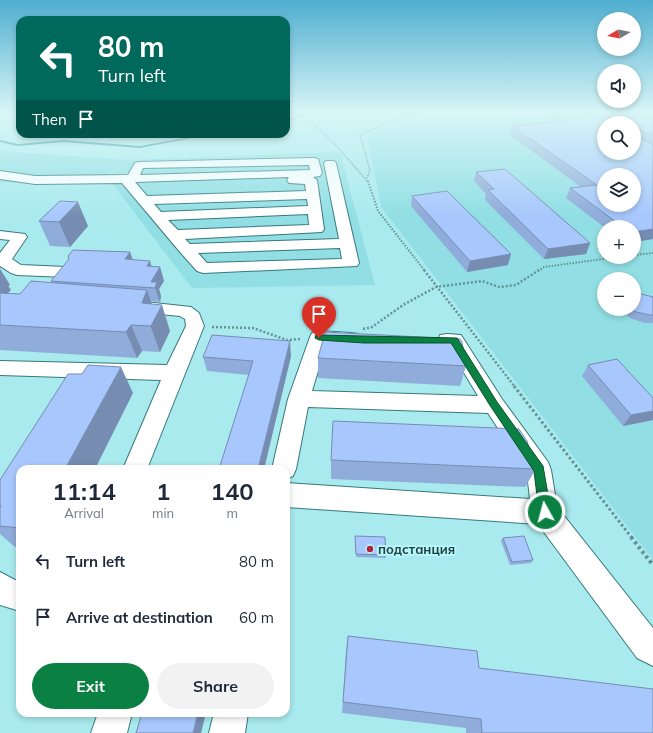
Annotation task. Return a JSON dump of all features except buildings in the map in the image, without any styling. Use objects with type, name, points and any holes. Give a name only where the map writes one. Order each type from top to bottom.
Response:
[{"type":"lane","points":[[314,161],[316,173],[262,175],[129,181],[139,165],[314,161]]},
{"type":"lane","points":[[129,181],[143,200],[203,268],[351,264],[330,163]]},
{"type":"lane","points":[[0,175],[35,180],[311,180],[317,229],[174,235]]},
{"type":"lane","points":[[143,200],[313,195]]},
{"type":"lane","points":[[157,216],[315,210]]},
{"type":"lane","points":[[0,235],[20,237],[1,260],[17,270],[66,272],[52,290]]},
{"type":"lane","points":[[186,249],[347,243]]},
{"type":"lane","points":[[121,306],[184,311],[193,317],[195,326],[137,465]]},
{"type":"lane","points":[[285,465],[299,400],[319,338],[364,335]]},
{"type":"lane","points":[[424,340],[454,340],[494,405],[539,470],[545,512],[648,648],[653,650]]},
{"type":"lane","points":[[0,368],[174,373]]},
{"type":"lane","points":[[299,400],[494,405]]},
{"type":"lane","points":[[290,496],[545,512]]},
{"type":"lane","points":[[0,587],[8,594],[16,595]]},
{"type":"lane","points":[[108,733],[114,717]]},
{"type":"lane","points":[[227,733],[230,717]]},
{"type":"path","points":[[338,147],[367,179],[378,212],[653,565]]},
{"type":"path","points":[[363,147],[370,170],[367,179]]},
{"type":"path","points":[[641,254],[653,253]]},
{"type":"path","points":[[364,335],[372,327],[403,305],[436,287],[482,281],[499,286],[516,285],[544,266],[597,260]]},
{"type":"path","points":[[195,326],[253,328],[287,340],[319,338]]},
{"type":"shaded area","points":[[369,147],[597,147],[597,160],[641,160],[641,147],[653,147],[653,560],[381,207]]},
{"type":"shaded area","points":[[0,151],[127,160],[340,152],[375,285],[192,288],[108,178],[120,166],[103,178],[0,183]]},
{"type":"place","name":"подстанция","points":[[370,549]]},
{"type":"route","points":[[319,338],[364,340],[454,340],[494,405],[504,417],[539,470],[545,512]]}]
